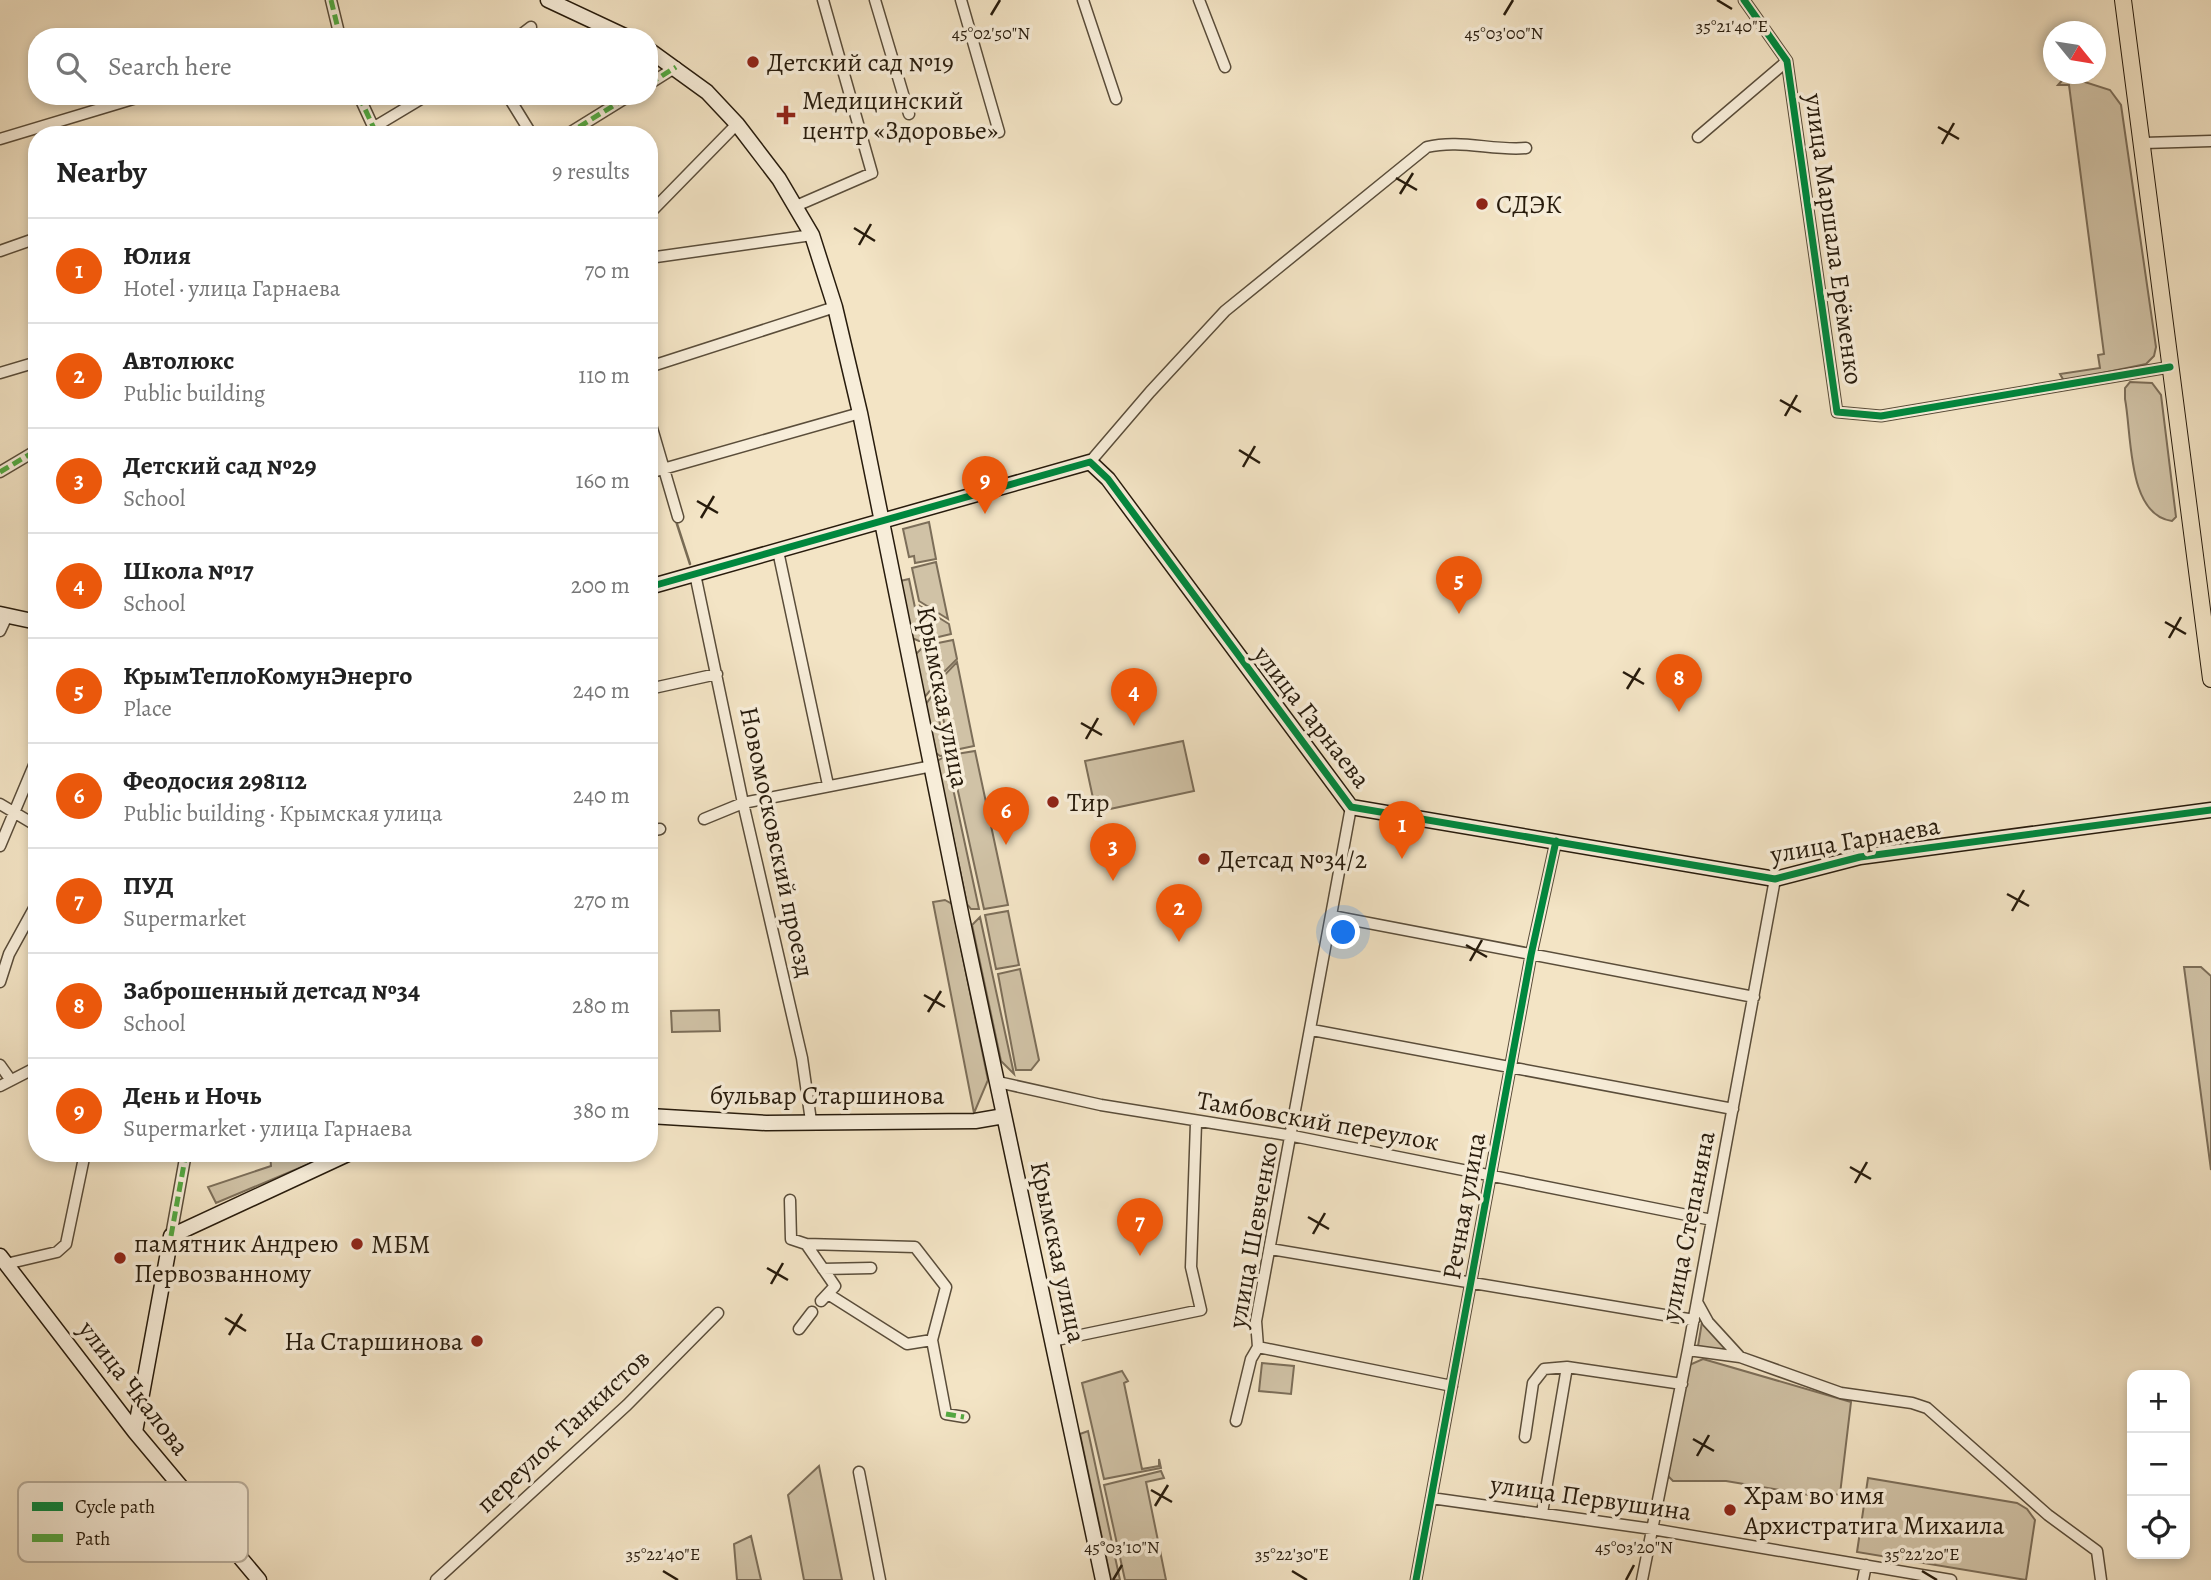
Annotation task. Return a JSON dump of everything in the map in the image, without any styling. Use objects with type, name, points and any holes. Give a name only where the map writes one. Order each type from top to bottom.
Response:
[{"type":"main road","points":[[2123,0],[2144,143],[2211,679]]},
{"type":"street","points":[[331,0],[336,28]]},
{"type":"street","points":[[548,0],[608,28]]},
{"type":"street","points":[[796,206],[872,173],[822,0]]},
{"type":"street","points":[[875,0],[909,114]]},
{"type":"street","points":[[961,0],[999,132]]},
{"type":"street","points":[[1083,0],[1116,99]]},
{"type":"street","points":[[1199,0],[1225,66]]},
{"type":"street","name":"улица Маршала Ерёменко","points":[[1744,0],[1787,61],[1837,412],[1881,416],[2170,367]]},
{"type":"street","name":"Крымская улица","points":[[658,56],[706,92],[737,124],[779,179],[812,235],[835,307],[883,522],[1004,1116],[1103,1580]]},
{"type":"street","points":[[1698,137],[1787,61]]},
{"type":"street","points":[[658,78],[676,67]]},
{"type":"street","points":[[43,126],[113,105]]},
{"type":"street","points":[[363,105],[372,126]]},
{"type":"street","points":[[383,126],[413,105]]},
{"type":"street","points":[[514,105],[526,126]]},
{"type":"street","points":[[581,126],[614,105]]},
{"type":"street","points":[[658,205],[737,124]]},
{"type":"street","points":[[0,139],[28,131]]},
{"type":"street","points":[[2144,143],[2211,141]]},
{"type":"street","points":[[658,584],[1090,462],[1225,311],[1427,147],[1444,143],[1508,150],[1526,148]]},
{"type":"street","points":[[658,257],[812,235]]},
{"type":"street","points":[[0,251],[28,241]]},
{"type":"street","points":[[658,364],[835,307]]},
{"type":"street","points":[[0,373],[28,365]]},
{"type":"street","points":[[658,471],[860,413]]},
{"type":"street","points":[[658,446],[678,517]]},
{"type":"street","points":[[0,472],[28,455]]},
{"type":"street","name":"улица Гарнаева","points":[[1090,462],[1108,479],[1351,807],[1775,879],[1860,857],[2211,810]]},
{"type":"street","points":[[778,551],[828,785]]},
{"type":"street","name":"Новомосковский проезд","points":[[695,574],[743,803],[802,1058],[811,1121]]},
{"type":"street","points":[[0,631],[4,615],[28,620]]},
{"type":"street","points":[[658,687],[717,674]]},
{"type":"street","points":[[704,819],[743,803],[932,766]]},
{"type":"street","points":[[0,846],[28,780]]},
{"type":"street","points":[[0,804],[28,821]]},
{"type":"street","name":"улица Шевченко","points":[[1236,1421],[1251,1359],[1258,1347],[1256,1321],[1293,1136],[1351,807]]},
{"type":"street","name":"Речная улица","points":[[1416,1580],[1531,955],[1556,841]]},
{"type":"street","name":"улица Степаняна","points":[[1642,1580],[1682,1384],[1775,879]]},
{"type":"street","points":[[1332,916],[1754,997]]},
{"type":"street","points":[[0,982],[9,954],[28,919]]},
{"type":"street","points":[[1312,1030],[1733,1110]]},
{"type":"street","points":[[0,1065],[10,1079]]},
{"type":"street","points":[[0,1086],[28,1071]]},
{"type":"street","name":"Тамбовский переулок","points":[[998,1082],[1196,1123],[1293,1136],[1491,1174],[1712,1220]]},
{"type":"street","name":"бульвар Старшинова","points":[[658,1117],[766,1123],[975,1121],[1004,1116]]},
{"type":"street","points":[[1052,1341],[1200,1310],[1191,1267],[1196,1123]]},
{"type":"street","points":[[3,1260],[57,1252],[66,1244],[83,1162]]},
{"type":"street","points":[[135,1432],[184,1162]]},
{"type":"street","points":[[171,1236],[331,1162]]},
{"type":"street","points":[[790,1200],[791,1239],[806,1244],[915,1247],[946,1287],[932,1340],[946,1414],[964,1417]]},
{"type":"street","points":[[806,1244],[835,1286],[824,1298],[907,1344],[932,1340]]},
{"type":"street","points":[[1270,1250],[1694,1320]]},
{"type":"street","name":"улица Чкалова","points":[[3,1260],[135,1432],[177,1482]]},
{"type":"street","points":[[824,1269],[871,1268]]},
{"type":"street","points":[[1697,1302],[1708,1322],[1740,1357]]},
{"type":"street","name":"переулок Танкистов","points":[[436,1580],[627,1405],[718,1312]]},
{"type":"street","points":[[799,1329],[811,1312]]},
{"type":"street","points":[[1258,1347],[1452,1386]]},
{"type":"street","points":[[1688,1350],[1740,1357],[1841,1393],[1912,1403],[1927,1408],[2048,1515],[2097,1551],[2101,1580]]},
{"type":"street","points":[[1525,1437],[1533,1383],[1544,1369],[1567,1367],[1682,1384]]},
{"type":"street","points":[[1542,1513],[1567,1367]]},
{"type":"street","points":[[859,1472],[880,1580]]},
{"type":"street","name":"улица Первушина","points":[[1431,1498],[1652,1529],[1951,1580]]},
{"type":"street","name":"улица Чкалова","points":[[244,1562],[259,1580]]},
{"type":"street","points":[[1863,1580],[1866,1564]]},
{"type":"shaded area","points":[[2091,84],[2110,90],[2121,105],[2156,347],[2154,356],[2146,364],[2064,381],[2060,374],[2100,368],[2098,355],[2104,354],[2069,85],[2058,85]]},
{"type":"shaded area","points":[[2130,382],[2152,383],[2161,395],[2176,517],[2172,521],[2157,516],[2139,489],[2131,452],[2125,399],[2125,388]]},
{"type":"shaded area","points":[[929,522],[936,559],[915,563],[914,556],[909,557],[903,529]]},
{"type":"shaded area","points":[[936,562],[948,619],[919,601],[912,568]]},
{"type":"shaded area","points":[[909,579],[922,641],[912,638],[900,581]]},
{"type":"shaded area","points":[[920,606],[949,624],[951,634],[926,640]]},
{"type":"shaded area","points":[[953,640],[957,659],[935,681],[928,645]]},
{"type":"shaded area","points":[[924,646],[933,687],[924,698],[915,655]]},
{"type":"shaded area","points":[[957,662],[974,746],[950,751],[936,684]]},
{"type":"shaded area","points":[[934,693],[946,755],[940,756],[936,753],[926,704]]},
{"type":"shaded area","points":[[1183,741],[1194,791],[1096,812],[1085,761]]},
{"type":"shaded area","points":[[975,751],[1008,905],[984,909],[950,755]]},
{"type":"shaded area","points":[[946,756],[979,909],[971,909],[967,904],[937,761]]},
{"type":"shaded area","points":[[945,900],[952,904],[988,1080],[974,1113],[933,902]]},
{"type":"shaded area","points":[[1008,911],[1019,965],[996,969],[985,915]]},
{"type":"shaded area","points":[[980,917],[1014,1074],[1001,1061],[972,925]]},
{"type":"shaded area","points":[[2184,967],[2201,967],[2211,976],[2211,1170]]},
{"type":"shaded area","points":[[1020,969],[1039,1060],[1031,1070],[1016,1070],[998,974]]},
{"type":"shaded area","points":[[719,1010],[720,1031],[672,1032],[671,1011]]},
{"type":"shaded area","points":[[271,1162],[314,1162],[216,1203],[208,1187],[271,1166]]},
{"type":"shaded area","points":[[1702,1322],[1729,1352],[1698,1346]]},
{"type":"shaded area","points":[[1703,1359],[1851,1402],[1840,1494],[1821,1497],[1726,1481],[1673,1481],[1667,1475],[1687,1366]]},
{"type":"shaded area","points":[[1262,1363],[1294,1366],[1291,1394],[1259,1391]]},
{"type":"shaded area","points":[[1122,1371],[1128,1381],[1124,1383],[1142,1469],[1159,1466],[1159,1459],[1161,1468],[1104,1479],[1082,1383]]},
{"type":"shaded area","points":[[1088,1431],[1120,1580],[1111,1580],[1080,1434]]},
{"type":"shaded area","points":[[819,1466],[842,1580],[804,1580],[788,1495]]},
{"type":"shaded area","points":[[1161,1471],[1164,1478],[1146,1482],[1166,1580],[1125,1580],[1104,1485]]},
{"type":"shaded area","points":[[1868,1478],[2017,1503],[2027,1509],[2035,1520],[2026,1580],[1857,1552]]},
{"type":"shaded area","points":[[751,1536],[761,1580],[737,1580],[734,1544]]},
{"type":"waterway","points":[[676,521],[690,564]]},
{"type":"marked path","points":[[331,0],[338,28]]},
{"type":"marked path","points":[[658,78],[676,67]]},
{"type":"marked path","points":[[363,105],[373,126]]},
{"type":"marked path","points":[[581,126],[614,105]]},
{"type":"marked path","points":[[0,472],[28,455]]},
{"type":"marked path","points":[[171,1236],[184,1162]]},
{"type":"marked path","points":[[946,1414],[964,1417]]},
{"type":"cycle path","points":[[1744,0],[1787,61],[1837,412],[1881,416],[2170,367]]},
{"type":"cycle path","points":[[658,584],[1090,462],[1108,479],[1351,807],[1775,879],[1860,857],[2211,810]]},
{"type":"cycle path","points":[[1416,1580],[1531,955],[1556,841]]},
{"type":"place","name":"Детский сад №19","points":[[753,62]]},
{"type":"place","name":"Медицинский центр «Здоровье»","points":[[786,115]]},
{"type":"place","name":"СДЭК","points":[[1482,204]]},
{"type":"place","name":"День и Ночь","points":[[985,514]]},
{"type":"place","name":"КрымТеплоКомунЭнерго","points":[[1459,614]]},
{"type":"place","name":"Заброшенный детсад №34","points":[[1679,712]]},
{"type":"place","name":"Школа №17","points":[[1134,726]]},
{"type":"place","name":"Тир","points":[[1053,802]]},
{"type":"place","name":"Феодосия 298112","points":[[1006,845]]},
{"type":"place","name":"Детсад №34/2","points":[[1204,859]]},
{"type":"place","name":"Юлия","points":[[1402,859]]},
{"type":"place","name":"Детский сад №29","points":[[1113,881]]},
{"type":"place","name":"Автолюкс","points":[[1179,942]]},
{"type":"place","name":"МБМ","points":[[357,1244]]},
{"type":"place","name":"ПУД","points":[[1140,1256]]},
{"type":"place","name":"памятник Андрею Первозванному","points":[[120,1258]]},
{"type":"place","name":"На Старшинова","points":[[477,1341]]},
{"type":"place","name":"Храм во имя Архистратига Михаила","points":[[1730,1510]]}]
